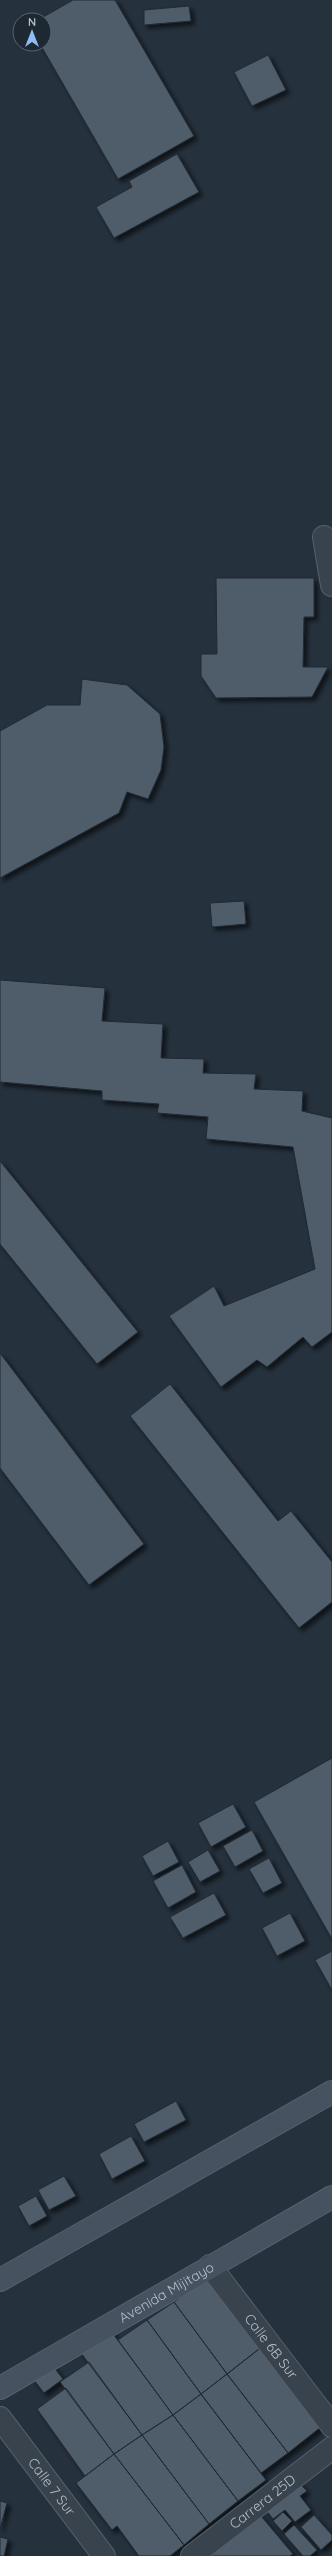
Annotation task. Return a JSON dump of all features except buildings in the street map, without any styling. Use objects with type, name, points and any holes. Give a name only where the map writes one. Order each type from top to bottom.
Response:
[{"type":"main road","points":[[0,2280],[332,2092]]},
{"type":"main road","name":"Avenida Mijitayo","points":[[0,2388],[332,2197]]},
{"type":"street","points":[[324,537],[332,585]]},
{"type":"street","name":"Calle 6B Sur","points":[[210,2266],[332,2426]]},
{"type":"street","name":"Calle 7 Sur","points":[[0,2418],[104,2556]]},
{"type":"street","name":"Carrera 25D","points":[[192,2556],[332,2448]]}]
